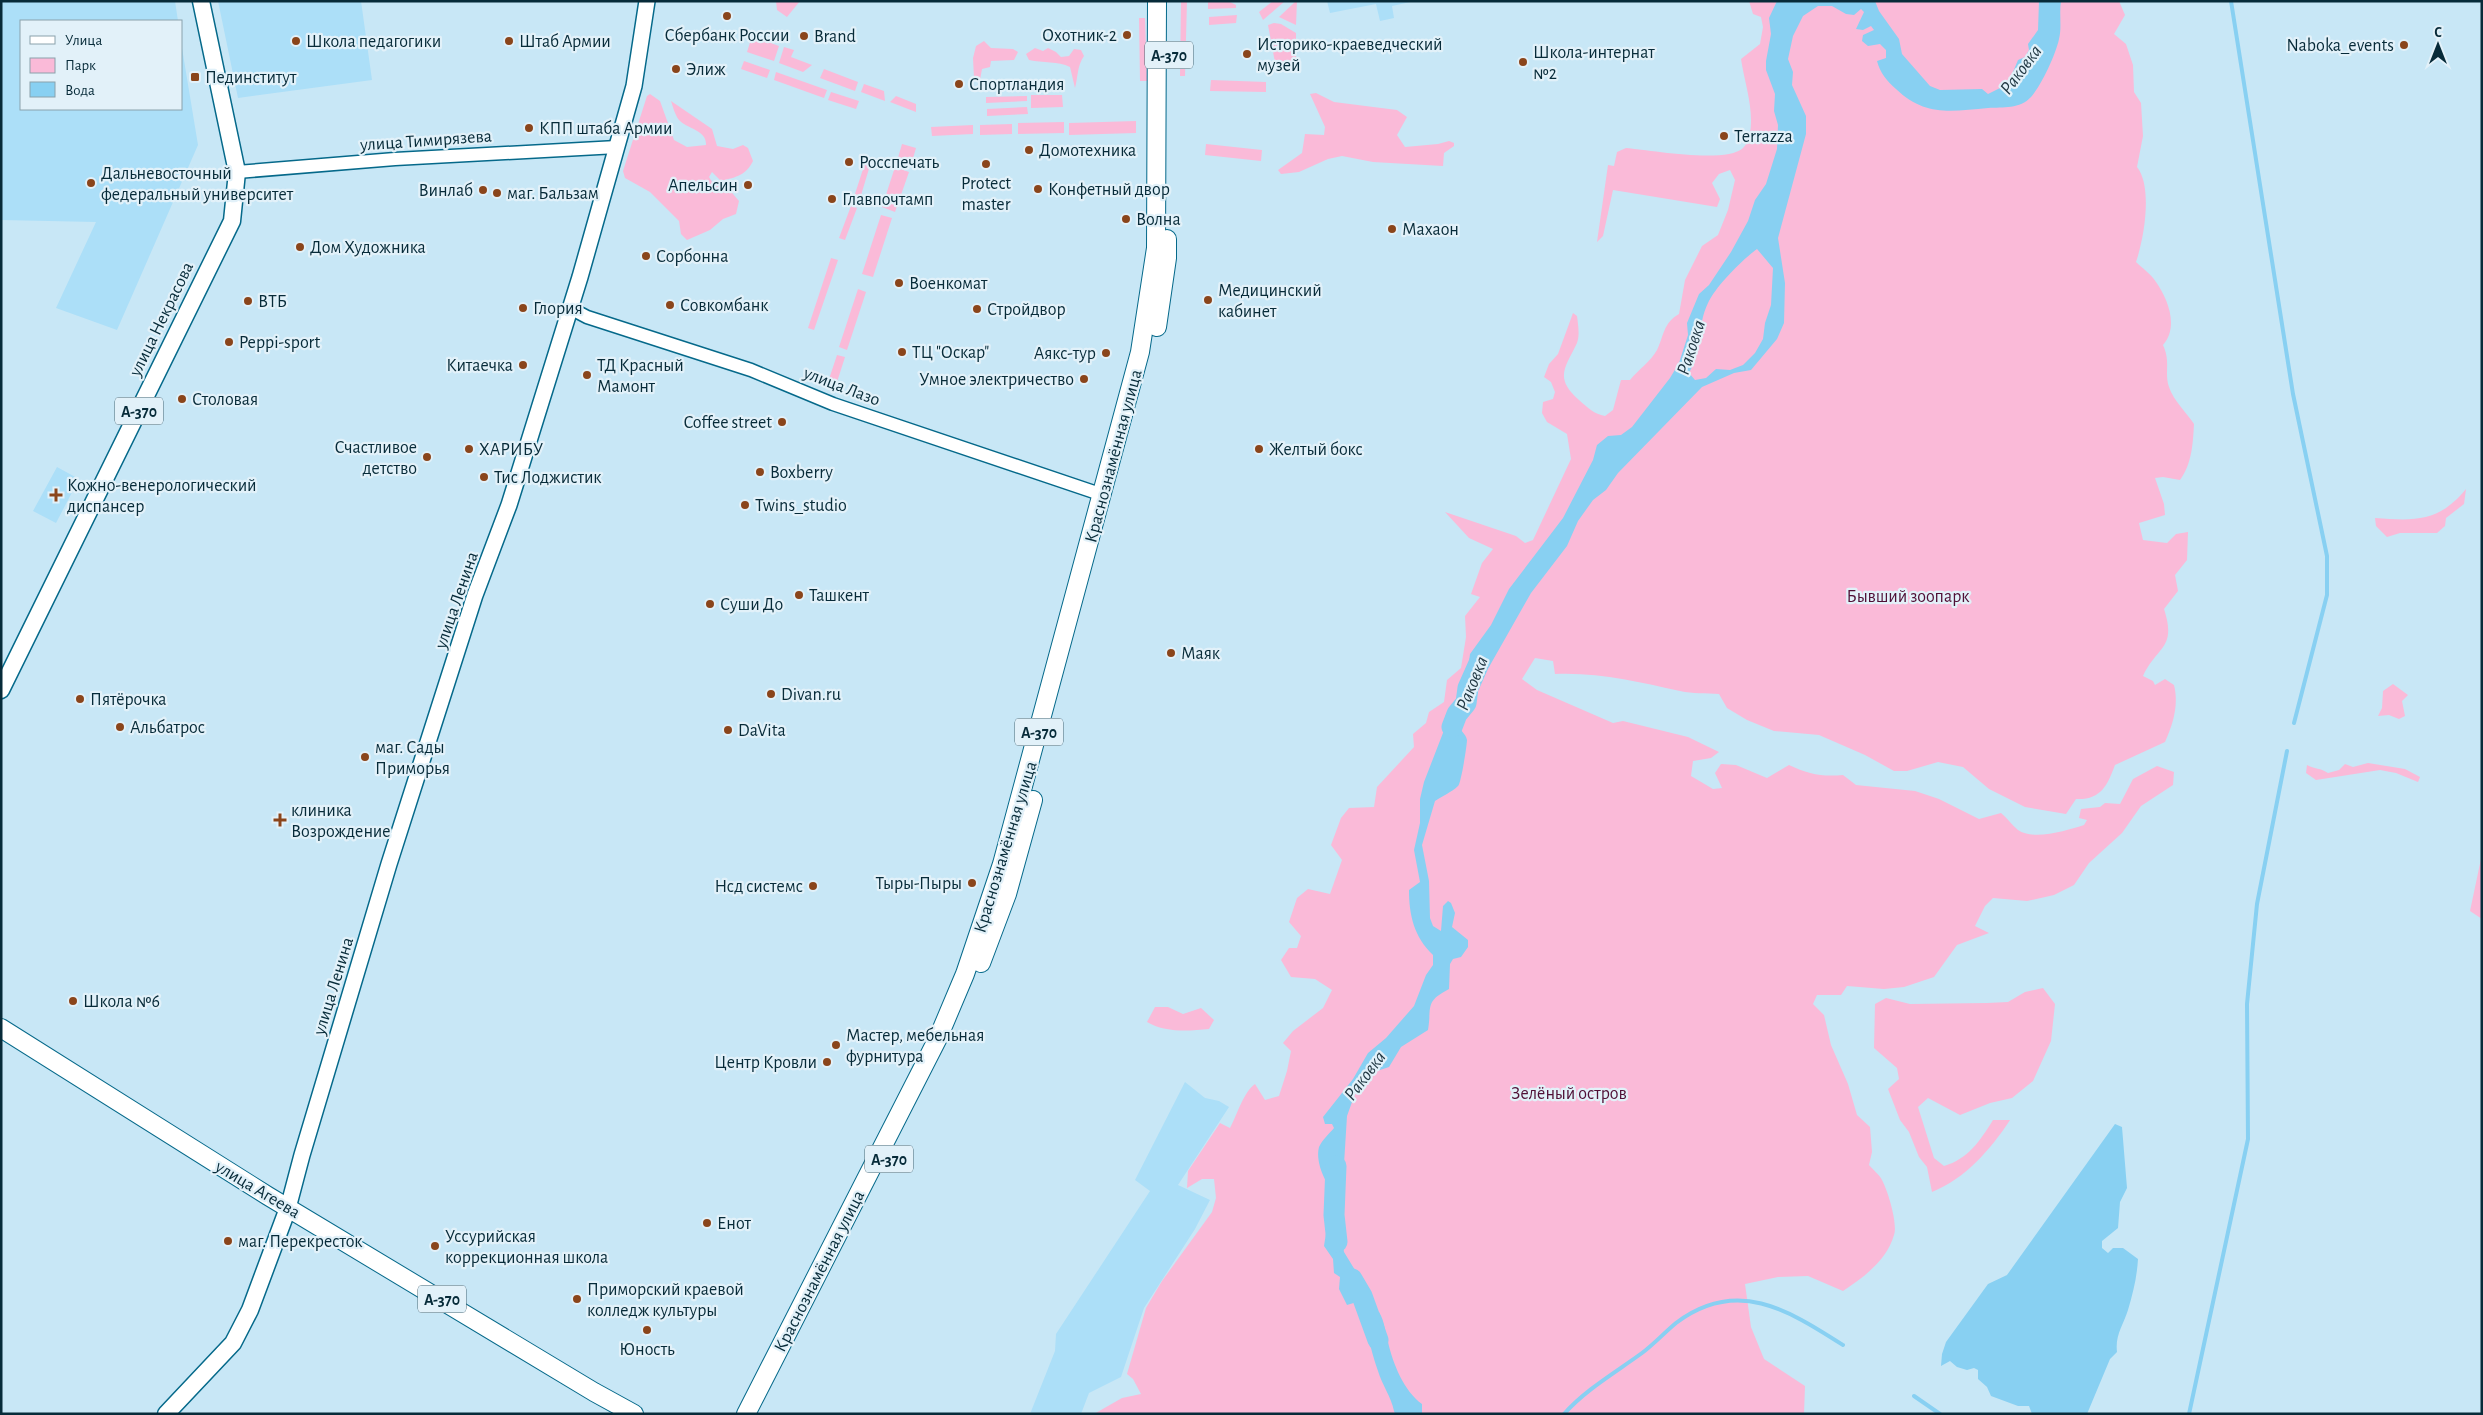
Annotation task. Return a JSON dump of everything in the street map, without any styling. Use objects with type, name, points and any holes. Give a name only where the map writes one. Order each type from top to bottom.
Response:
[{"type":"highway","name":"Краснознамённая улица","points":[[746,1414],[938,1038],[1018,857],[1103,495],[1148,341],[1156,248],[1157,1]]},
{"type":"highway","name":"Краснознамённая улица","points":[[1074,623],[1148,341],[1167,258],[1169,1]]},
{"type":"highway","name":"Краснознамённая улица","points":[[759,1414],[926,1087],[960,1014],[992,914]]},
{"type":"highway","name":"улица Агеева","points":[[1,1028],[288,1208],[594,1392],[634,1414]]},
{"type":"highway","name":"улица Агеева","points":[[594,1392],[615,1414]]},
{"type":"main road","name":"улица Некрасова","points":[[1,690],[232,221],[237,194],[237,172],[201,1]]},
{"type":"main road","name":"улица Ленина","points":[[288,1208],[386,874],[476,595],[509,504],[570,308],[634,86],[647,1]]},
{"type":"main road","points":[[166,1414],[225,1354],[241,1329],[250,1310],[288,1208]]},
{"type":"street","name":"улица Тимирязева","points":[[237,172],[395,159],[616,147]]},
{"type":"street","name":"улица Лазо","points":[[570,308],[587,317],[751,370],[833,404],[1103,495]]},
{"type":"shaded area","name":"Дальневосточный федеральный университет","points":[[1,1],[175,1],[178,20],[20,20],[20,110],[182,110],[182,48],[198,145],[117,330],[56,308],[96,222],[1,220]]},
{"type":"shaded area","name":"Школа педагогики","points":[[218,1],[361,1],[372,80],[238,98]]},
{"type":"shaded area","points":[[1327,1],[1415,1],[1392,6],[1394,18],[1380,21],[1376,4],[1330,13]]},
{"type":"shaded area","name":"Кожно-венерологический диспансер","points":[[57,467],[79,479],[56,523],[33,511]]},
{"type":"shaded area","points":[[1185,1082],[1205,1098],[1219,1101],[1229,1107],[1178,1185],[1210,1200],[1195,1229],[1144,1308],[1121,1377],[1089,1393],[1081,1414],[1030,1414],[1055,1351],[1056,1334],[1150,1191],[1135,1180]]},
{"type":"green space","points":[[776,1],[800,1],[787,17],[777,10]]},
{"type":"green space","points":[[1181,1],[1187,1],[1185,76],[1180,76]]},
{"type":"green space","points":[[1208,1],[1228,1],[1236,5],[1236,8],[1208,9]]},
{"type":"green space","points":[[1273,1],[1285,1],[1263,20],[1259,12]]},
{"type":"green space","points":[[1297,1],[1296,25],[1279,17]]},
{"type":"green space","name":"Зелёный остров","points":[[1749,1],[2119,1],[2125,15],[2114,34],[2126,44],[2133,65],[2134,92],[2141,103],[2143,136],[2137,167],[2145,187],[2146,213],[2136,262],[2154,279],[2168,305],[2171,322],[2170,330],[2168,338],[2163,345],[2167,357],[2169,387],[2194,424],[2189,460],[2180,480],[2163,477],[2155,478],[2164,504],[2165,515],[2139,523],[2143,540],[2167,543],[2176,534],[2188,532],[2187,560],[2175,575],[2178,591],[2164,609],[2168,632],[2167,640],[2143,676],[2153,681],[2155,685],[2165,679],[2174,685],[2176,700],[2170,728],[2165,742],[2115,765],[2102,790],[2092,797],[2076,799],[2066,814],[2025,807],[1989,789],[1963,767],[1938,762],[1907,771],[1894,771],[1865,755],[1819,735],[1774,731],[1747,720],[1727,708],[1719,694],[1685,692],[1603,676],[1555,674],[1553,661],[1535,658],[1522,679],[1537,690],[1613,723],[1623,721],[1688,737],[1719,752],[1711,758],[1693,761],[1691,776],[1713,789],[1722,788],[1715,773],[1721,764],[1736,765],[1767,778],[1789,765],[1815,774],[1828,776],[1843,775],[1856,785],[1915,791],[1939,799],[1979,819],[2001,813],[2018,830],[2033,835],[2042,835],[2084,825],[2087,820],[2079,818],[2081,809],[2100,807],[2105,803],[2120,804],[2133,779],[2157,766],[2174,772],[2173,785],[2141,806],[2122,833],[2089,863],[2074,885],[2054,895],[2027,901],[1993,898],[1985,906],[1975,926],[1989,933],[1957,945],[1934,977],[1904,987],[1884,989],[1847,986],[1841,995],[1817,995],[1813,1004],[1824,1015],[1831,1045],[1848,1084],[1857,1115],[1870,1127],[1872,1152],[1869,1165],[1884,1185],[1892,1208],[1895,1230],[1891,1244],[1880,1260],[1866,1274],[1843,1291],[1808,1276],[1778,1277],[1745,1284],[1751,1327],[1764,1359],[1805,1386],[1804,1414],[1094,1414],[1122,1398],[1141,1394],[1133,1379],[1127,1374],[1146,1308],[1162,1281],[1212,1212],[1216,1198],[1214,1179],[1202,1179],[1187,1188],[1188,1171],[1220,1123],[1230,1128],[1244,1098],[1255,1084],[1265,1100],[1279,1096],[1291,1051],[1283,1043],[1293,1031],[1323,1008],[1332,990],[1315,979],[1291,977],[1281,960],[1289,948],[1297,948],[1301,936],[1289,922],[1297,898],[1308,889],[1330,894],[1342,860],[1331,845],[1341,818],[1349,808],[1374,807],[1377,787],[1414,747],[1413,734],[1426,723],[1429,712],[1444,702],[1447,680],[1461,668],[1466,637],[1465,616],[1480,597],[1471,594],[1482,563],[1493,549],[1469,538],[1445,512],[1516,536],[1525,543],[1533,540],[1571,459],[1567,434],[1547,422],[1542,413],[1543,402],[1553,399],[1555,392],[1551,382],[1544,377],[1549,364],[1558,354],[1573,313],[1577,316],[1578,337],[1566,366],[1564,379],[1571,392],[1579,400],[1594,412],[1605,416],[1613,410],[1621,380],[1630,380],[1657,350],[1670,321],[1679,314],[1685,280],[1702,246],[1718,235],[1728,210],[1735,180],[1730,170],[1719,174],[1712,183],[1720,199],[1717,207],[1613,190],[1603,236],[1597,242],[1608,165],[1614,166],[1617,152],[1626,148],[1705,156],[1734,153],[1745,145],[1749,138],[1751,112],[1741,59],[1760,44],[1763,27],[1761,17],[1753,14]]},
{"type":"green space","points":[[1237,15],[1236,23],[1209,25],[1209,17]]},
{"type":"green space","points":[[1139,18],[1145,18],[1147,81],[1140,81]]},
{"type":"green space","points":[[1274,23],[1281,24],[1296,33],[1296,61],[1284,71],[1277,73],[1268,25]]},
{"type":"green space","points":[[752,36],[779,46],[774,61],[747,52]]},
{"type":"green space","points":[[984,41],[991,48],[1013,49],[1018,52],[1014,60],[991,61],[990,67],[982,69],[980,80],[974,78],[973,58],[976,46]]},
{"type":"green space","points":[[784,47],[794,50],[791,57],[812,65],[803,72],[779,63]]},
{"type":"green space","points":[[1035,48],[1043,51],[1048,48],[1061,57],[1069,56],[1074,49],[1081,50],[1084,56],[1079,68],[1075,88],[1070,67],[1029,60],[1026,54]]},
{"type":"green space","points":[[744,61],[770,70],[767,78],[741,69]]},
{"type":"green space","points":[[824,69],[858,82],[855,91],[820,78]]},
{"type":"green space","points":[[776,72],[827,90],[824,98],[774,80]]},
{"type":"green space","points":[[1211,80],[1266,82],[1266,92],[1210,91]]},
{"type":"green space","points":[[864,84],[884,91],[885,101],[861,92]]},
{"type":"green space","points":[[831,92],[859,101],[856,109],[828,100]]},
{"type":"green space","points":[[1316,93],[1334,102],[1397,110],[1407,117],[1397,135],[1405,147],[1449,141],[1454,143],[1454,146],[1444,153],[1443,166],[1373,162],[1342,156],[1328,159],[1299,172],[1281,174],[1278,170],[1302,153],[1305,134],[1324,135],[1325,127],[1310,94]]},
{"type":"green space","points":[[650,94],[660,101],[674,140],[687,147],[706,145],[700,133],[679,120],[671,101],[712,129],[717,146],[733,149],[743,145],[748,148],[753,161],[744,172],[727,180],[721,181],[712,172],[709,177],[714,185],[727,187],[739,201],[736,214],[723,219],[710,230],[687,240],[681,234],[679,221],[650,192],[625,178],[623,171],[647,96]]},
{"type":"green space","points":[[1031,95],[1062,95],[1063,107],[1031,108]]},
{"type":"green space","points":[[896,96],[916,104],[916,112],[890,102]]},
{"type":"green space","points":[[1027,96],[1027,101],[986,103],[986,97]]},
{"type":"green space","points":[[1027,107],[1028,114],[987,116],[987,109]]},
{"type":"green space","points":[[1136,121],[1136,133],[1069,135],[1069,123]]},
{"type":"green space","points":[[1064,122],[1064,133],[1018,134],[1018,123]]},
{"type":"green space","points":[[1012,124],[1012,134],[980,135],[980,125]]},
{"type":"green space","points":[[973,125],[973,134],[932,136],[931,127]]},
{"type":"green space","points":[[902,144],[916,148],[911,165],[897,161]]},
{"type":"green space","points":[[1206,144],[1262,150],[1261,161],[1205,155]]},
{"type":"green space","points":[[866,160],[871,162],[859,202],[853,200]]},
{"type":"green space","points":[[895,167],[909,172],[895,212],[882,207]]},
{"type":"green space","points":[[851,206],[857,208],[845,240],[839,238]]},
{"type":"green space","points":[[881,215],[892,218],[873,277],[862,274]]},
{"type":"green space","points":[[831,258],[838,260],[814,330],[808,328]]},
{"type":"green space","points":[[858,289],[866,292],[847,350],[839,347]]},
{"type":"green space","points":[[837,355],[845,357],[837,382],[829,379]]},
{"type":"green space","points":[[2466,489],[2464,504],[2446,518],[2445,526],[2437,533],[2400,533],[2387,537],[2376,526],[2375,518],[2415,519],[2436,513],[2456,500]]},
{"type":"green space","points":[[2393,684],[2408,695],[2402,701],[2405,716],[2399,719],[2389,715],[2378,716],[2382,708],[2383,691]]},
{"type":"green space","points":[[2368,763],[2405,769],[2420,777],[2418,782],[2396,773],[2380,770],[2316,780],[2306,773],[2307,765],[2328,773],[2339,770],[2345,764],[2353,767]]},
{"type":"green space","points":[[2482,854],[2482,919],[2470,911]]},
{"type":"green space","points":[[2043,988],[2055,1004],[2051,1041],[2033,1081],[2012,1098],[1990,1103],[1960,1115],[1928,1098],[1918,1107],[1934,1158],[1944,1166],[1967,1154],[1993,1120],[2010,1120],[1976,1162],[1955,1179],[1932,1192],[1927,1167],[1919,1157],[1909,1132],[1900,1120],[1888,1089],[1899,1079],[1897,1068],[1874,1048],[1875,1004],[1886,998],[1910,1004],[2008,1002],[2025,992]]},
{"type":"green space","points":[[1155,1007],[1168,1007],[1183,1014],[1201,1008],[1214,1020],[1209,1029],[1170,1030],[1147,1022]]},
{"type":"water","points":[[1777,1],[1875,1],[1879,11],[1899,39],[1902,54],[1930,86],[1940,90],[1982,89],[1988,94],[2008,84],[2018,60],[2025,57],[2029,50],[2028,44],[2038,30],[2039,1],[2061,1],[2060,34],[2057,45],[2043,78],[2027,101],[2011,107],[1951,111],[1928,108],[1918,104],[1907,98],[1890,83],[1882,73],[1877,61],[1886,58],[1886,50],[1880,44],[1868,46],[1862,41],[1863,35],[1874,30],[1871,26],[1863,30],[1856,29],[1864,12],[1861,9],[1854,15],[1846,14],[1832,6],[1818,6],[1803,16],[1793,36],[1788,59],[1793,72],[1792,85],[1806,116],[1806,134],[1778,238],[1785,283],[1784,323],[1777,339],[1751,370],[1734,373],[1702,387],[1618,473],[1606,490],[1593,500],[1578,521],[1567,546],[1531,593],[1489,667],[1468,688],[1466,684],[1470,654],[1491,625],[1509,589],[1563,518],[1593,460],[1597,445],[1608,436],[1621,435],[1632,427],[1670,378],[1679,363],[1688,335],[1687,323],[1699,294],[1709,285],[1731,252],[1748,221],[1755,200],[1766,184],[1777,149],[1778,125],[1774,111],[1775,94],[1766,70],[1771,34],[1769,18]],"holes":[[[1757,249],[1773,268],[1771,305],[1765,323],[1763,339],[1755,353],[1743,365],[1730,370],[1716,369],[1706,378],[1695,380],[1689,373],[1696,356],[1702,320],[1712,296],[1730,274]]]},
{"type":"water","points":[[1463,699],[1468,708],[1459,717],[1456,724],[1467,740],[1461,779],[1456,788],[1435,801],[1422,845],[1429,881],[1430,918],[1433,926],[1441,931],[1443,906],[1448,901],[1451,903],[1455,913],[1452,927],[1468,940],[1468,947],[1461,957],[1453,959],[1450,964],[1449,989],[1432,1002],[1428,1030],[1401,1047],[1389,1067],[1374,1072],[1356,1091],[1347,1116],[1343,1180],[1336,1194],[1328,1185],[1318,1159],[1319,1147],[1334,1128],[1332,1124],[1325,1124],[1323,1117],[1353,1079],[1368,1053],[1386,1038],[1414,1006],[1426,975],[1433,965],[1433,955],[1421,941],[1414,925],[1410,908],[1409,890],[1420,882],[1414,850],[1420,823],[1420,799],[1424,782],[1448,720],[1456,704]]},
{"type":"water","points":[[2115,1124],[2122,1127],[2127,1188],[2120,1202],[2118,1228],[2102,1241],[2102,1248],[2108,1253],[2113,1248],[2123,1248],[2138,1259],[2132,1297],[2118,1335],[2117,1352],[2110,1359],[2087,1414],[2032,1414],[2029,1406],[2018,1406],[1991,1396],[1987,1387],[1978,1379],[1978,1370],[1974,1368],[1967,1370],[1957,1367],[1950,1361],[1941,1366],[1942,1354],[1946,1342],[1988,1284],[2007,1275]]},
{"type":"water","points":[[1334,1215],[1339,1221],[1344,1252],[1372,1298],[1365,1304],[1360,1301],[1347,1305],[1339,1289],[1340,1277],[1334,1273],[1333,1259],[1324,1246],[1328,1220]]},
{"type":"water","points":[[1369,1312],[1379,1312],[1384,1323],[1396,1368],[1410,1392],[1422,1404],[1422,1414],[1395,1414],[1374,1359],[1364,1325]]},
{"type":"waterway","points":[[2231,1],[2293,394],[2327,556],[2327,595],[2294,723]]},
{"type":"waterway","name":"Раковка","points":[[1452,727],[1457,714],[1466,703],[1468,688],[1480,661]]},
{"type":"waterway","points":[[2189,1414],[2248,1139],[2247,1004],[2257,904],[2287,751]]},
{"type":"waterway","name":"Раковка","points":[[1336,1166],[1334,1215],[1337,1242]]},
{"type":"waterway","name":"Раковка","points":[[1352,1279],[1362,1296],[1378,1340]]},
{"type":"waterway","points":[[1564,1414],[1591,1389],[1642,1353],[1676,1323],[1698,1309],[1720,1302],[1741,1301],[1762,1304],[1802,1320],[1843,1345]]},
{"type":"waterway","points":[[1914,1396],[1940,1414]]},
{"type":"place","name":"Сбербанк России","points":[[727,16]]},
{"type":"place","name":"Охотник-2","points":[[1127,35]]},
{"type":"place","name":"Brand","points":[[804,36]]},
{"type":"place","name":"Школа педагогики","points":[[296,41]]},
{"type":"place","name":"Штаб Армии","points":[[509,41]]},
{"type":"place","name":"Naboka_events","points":[[2404,45]]},
{"type":"place","name":"Историко-краеведческий музей","points":[[1247,54]]},
{"type":"place","name":"Школа-интернат №2","points":[[1523,62]]},
{"type":"place","name":"Элиж","points":[[676,69]]},
{"type":"place","name":"Пединститут","points":[[195,77]]},
{"type":"place","name":"Спортландия","points":[[959,84]]},
{"type":"place","name":"КПП штаба Армии","points":[[529,128]]},
{"type":"place","name":"Terrazza","points":[[1724,136]]},
{"type":"place","name":"Домотехника","points":[[1029,150]]},
{"type":"place","name":"Росспечать","points":[[849,162]]},
{"type":"place","name":"Protect master","points":[[986,164]]},
{"type":"place","name":"Дальневосточный федеральный университет","points":[[91,183]]},
{"type":"place","name":"Апельсин","points":[[748,185]]},
{"type":"place","name":"Конфетный двор","points":[[1038,189]]},
{"type":"place","name":"Винлаб","points":[[483,190]]},
{"type":"place","name":"маг. Бальзам","points":[[497,193]]},
{"type":"place","name":"Главпочтамп","points":[[832,199]]},
{"type":"place","name":"Волна","points":[[1126,219]]},
{"type":"place","name":"Махаон","points":[[1392,229]]},
{"type":"place","name":"Дом Художника","points":[[300,247]]},
{"type":"place","name":"Сорбонна","points":[[646,256]]},
{"type":"place","name":"Военкомат","points":[[899,283]]},
{"type":"place","name":"Медицинский кабинет","points":[[1208,300]]},
{"type":"place","name":"ВТБ","points":[[248,301]]},
{"type":"place","name":"Совкомбанк","points":[[670,305]]},
{"type":"place","name":"Глория","points":[[523,308]]},
{"type":"place","name":"Стройдвор","points":[[977,309]]},
{"type":"place","name":"Peppi-sport","points":[[229,342]]},
{"type":"place","name":"ТЦ \"Оскар\"","points":[[902,352]]},
{"type":"place","name":"Аякс-тур","points":[[1106,353]]},
{"type":"place","name":"Китаечка","points":[[523,365]]},
{"type":"place","name":"ТД Красный Мамонт","points":[[587,375]]},
{"type":"place","name":"Умное электричество","points":[[1084,379]]},
{"type":"place","name":"Столовая","points":[[182,399]]},
{"type":"place","name":"Coffee street","points":[[782,422]]},
{"type":"place","name":"ХАРИБУ","points":[[469,449]]},
{"type":"place","name":"Желтый бокс","points":[[1259,449]]},
{"type":"place","name":"Счастливое детство","points":[[427,457]]},
{"type":"place","name":"Boxberry","points":[[760,472]]},
{"type":"place","name":"Тис Лоджистик","points":[[484,477]]},
{"type":"place","name":"Кожно-венерологический диспансер","points":[[56,495]]},
{"type":"place","name":"Twins_studio","points":[[745,505]]},
{"type":"place","name":"Ташкент","points":[[799,595]]},
{"type":"place","name":"Суши До","points":[[710,604]]},
{"type":"place","name":"Маяк","points":[[1171,653]]},
{"type":"place","name":"Divan.ru","points":[[771,694]]},
{"type":"place","name":"Пятёрочка","points":[[80,699]]},
{"type":"place","name":"Альбатрос","points":[[120,727]]},
{"type":"place","name":"DaVita","points":[[728,730]]},
{"type":"place","name":"маг. Сады Приморья","points":[[365,757]]},
{"type":"place","name":"клиника Возрождение","points":[[280,820]]},
{"type":"place","name":"Тыры-Пыры","points":[[972,883]]},
{"type":"place","name":"Нсд системс","points":[[813,886]]},
{"type":"place","name":"Школа №6","points":[[73,1001]]},
{"type":"place","name":"Мастер, мебельная фурнитура","points":[[836,1045]]},
{"type":"place","name":"Центр Кровли","points":[[827,1062]]},
{"type":"place","name":"Енот","points":[[707,1223]]},
{"type":"place","name":"маг. Перекресток","points":[[228,1241]]},
{"type":"place","name":"Уссурийская коррекционная школа","points":[[435,1246]]},
{"type":"place","name":"Приморский краевой колледж культуры","points":[[577,1299]]},
{"type":"place","name":"Юность","points":[[647,1330]]},
{"type":"park label","name":"Бывший зоопарк","points":[[1908,596]]}]
